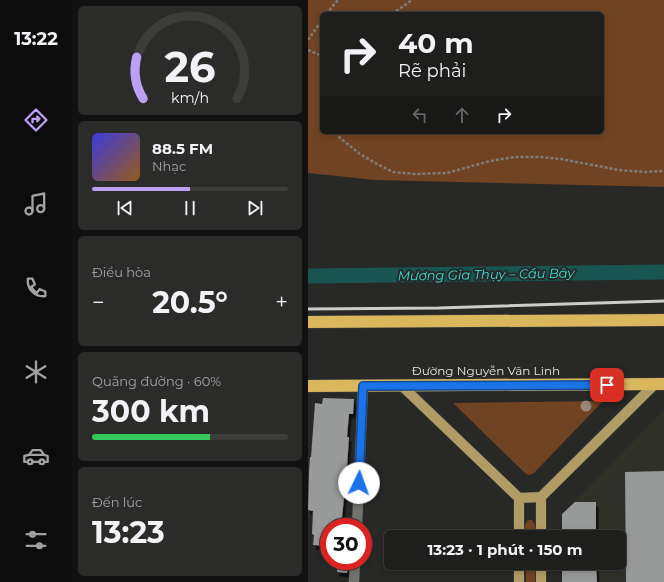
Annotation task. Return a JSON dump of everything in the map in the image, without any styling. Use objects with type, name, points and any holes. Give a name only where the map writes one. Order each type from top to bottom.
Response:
[{"type":"highway","points":[[308,322],[664,320]]},
{"type":"highway","name":"Đường Nguyễn Văn Linh","points":[[308,386],[659,384]]},
{"type":"main road","points":[[519,498],[541,497],[659,384]]},
{"type":"main road","points":[[402,386],[519,498],[519,530]]},
{"type":"main road","points":[[541,497],[541,530]]},
{"type":"main road","points":[[519,570],[520,582]]},
{"type":"main road","points":[[541,570],[541,582]]},
{"type":"street","points":[[357,518],[363,386]]},
{"type":"street","points":[[354,582],[355,570]]},
{"type":"path","points":[[328,12],[338,0]]},
{"type":"path","points":[[395,12],[412,0]]},
{"type":"path","points":[[308,40],[320,23]]},
{"type":"path","points":[[308,50],[320,55]]},
{"type":"path","points":[[337,134],[340,138],[360,154],[393,172],[415,174],[447,173],[490,161],[515,157],[561,159],[619,170],[645,172],[664,171]]},
{"type":"shaded area","points":[[308,0],[664,0],[664,187],[375,180],[308,173]]},
{"type":"shaded area","points":[[603,401],[534,473],[529,475],[526,474],[453,403]]},
{"type":"shaded area","points":[[664,410],[664,582],[562,582],[562,570],[626,570],[626,530],[562,530],[562,514]]},
{"type":"shaded area","points":[[528,520],[532,520],[535,525],[535,530],[525,530],[525,525]]},
{"type":"shaded area","points":[[526,570],[535,570],[535,582],[526,582]]},
{"type":"building","points":[[323,398],[354,399],[353,414],[349,414],[345,498],[342,518],[320,518],[320,545],[313,545],[313,511],[308,510],[309,472],[315,403],[322,404]]},
{"type":"building","points":[[664,471],[664,582],[626,582],[625,472]]},
{"type":"building","points":[[575,502],[596,502],[596,530],[562,530],[562,514]]},
{"type":"building","points":[[337,570],[347,570],[347,573],[337,572]]},
{"type":"building","points":[[562,570],[596,570],[597,582],[562,582]]},
{"type":"waterway","name":"Mương Gia Thụy – Cầu Bây","points":[[308,276],[664,272]]},
{"type":"railway","points":[[308,309],[439,308],[664,301]]},
{"type":"route","points":[[359,483],[363,386],[607,385]]}]
